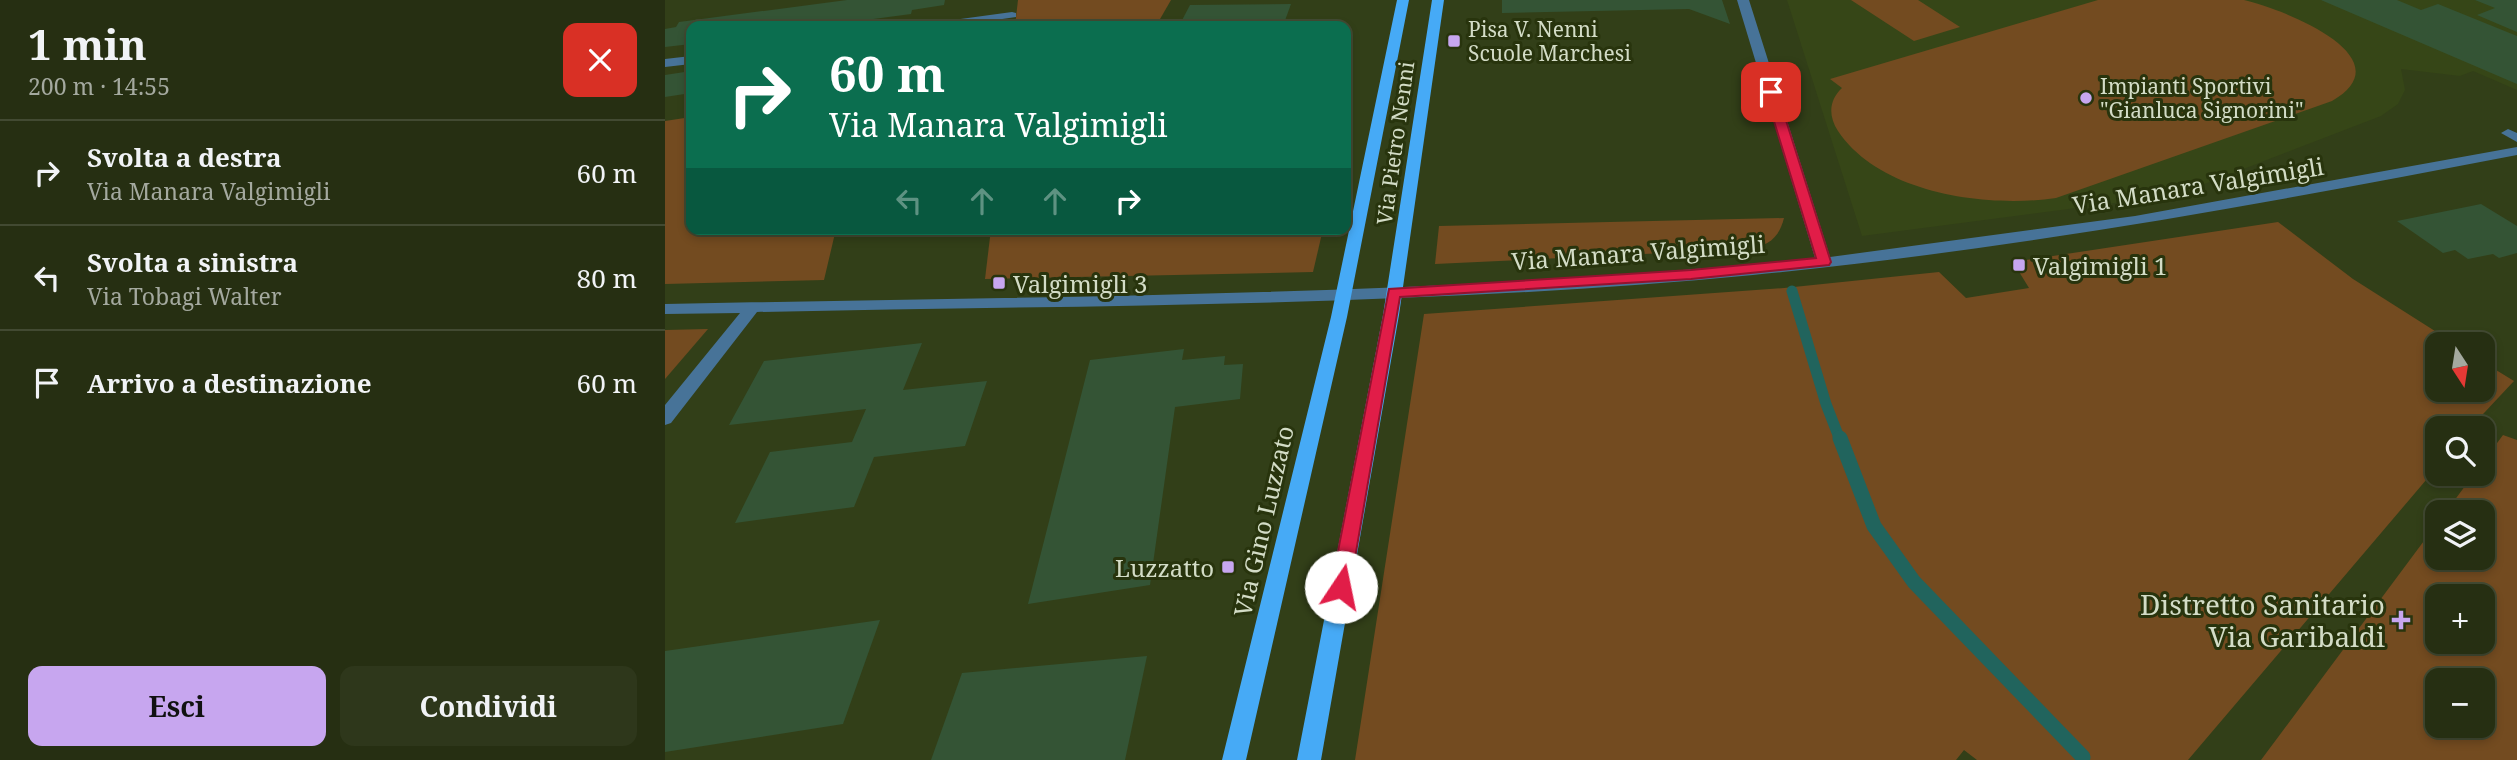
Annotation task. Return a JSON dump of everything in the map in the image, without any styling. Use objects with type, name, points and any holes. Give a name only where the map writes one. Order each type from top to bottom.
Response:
[{"type":"main road","name":"Via Pietro Nenni","points":[[1344,295],[1403,0]]},
{"type":"main road","name":"Via Pietro Nenni","points":[[1394,293],[1438,0]]},
{"type":"main road","points":[[1308,760],[1394,293]]},
{"type":"main road","name":"Via Gino Luzzato","points":[[1234,760],[1344,295]]},
{"type":"street","points":[[1743,0],[1824,262]]},
{"type":"street","points":[[968,21],[1012,15]]},
{"type":"street","points":[[665,63],[686,61]]},
{"type":"street","name":"Via Manara Valgimigli","points":[[665,309],[1344,295],[1691,275],[1824,262],[2090,229],[2344,186],[2517,151]]},
{"type":"street","points":[[665,418],[753,307]]},
{"type":"shaded area","points":[[1018,0],[1171,0],[1159,21],[1016,21]]},
{"type":"shaded area","points":[[1787,0],[2517,0],[2517,90],[2473,71],[2460,76],[2401,69],[2405,90],[2398,104],[2381,116],[2176,195],[1862,236]]},
{"type":"shaded area","points":[[1851,0],[1918,0],[1960,27],[1914,41]]},
{"type":"shaded area","name":"Impianti Sportivi \"Gianluca Signorini\"","points":[[2098,0],[2244,0],[2261,5],[2308,24],[2330,37],[2347,52],[2355,68],[2352,84],[2332,101],[2056,198],[2029,201],[1968,198],[1907,183],[1880,169],[1857,152],[1835,125],[1831,108],[1834,98],[1842,88],[1830,79]]},
{"type":"shaded area","points":[[686,118],[686,235],[835,235],[824,280],[665,284],[665,121]]},
{"type":"shaded area","points":[[1784,218],[1772,240],[1748,249],[1435,264],[1439,226]]},
{"type":"shaded area","points":[[2278,222],[2353,279],[2437,332],[2425,332],[2425,402],[2494,402],[2481,416],[2425,416],[2425,481],[2188,760],[1977,760],[1964,750],[1956,760],[1355,760],[1424,314],[1784,288],[1939,272],[1966,298],[2029,288],[2013,262]]},
{"type":"shaded area","points":[[990,235],[1322,235],[1313,272],[985,279]]},
{"type":"shaded area","points":[[708,329],[665,379],[665,330]]},
{"type":"shaded area","points":[[2495,369],[2514,381],[2495,401]]},
{"type":"shaded area","name":"Distretto Sanitario Via Garibaldi","points":[[2503,435],[2517,440],[2517,760],[2261,760],[2425,539],[2425,570],[2495,570],[2495,500],[2455,500],[2465,486],[2495,486],[2495,446]]},
{"type":"building","points":[[847,0],[945,0],[944,5],[912,10],[911,14],[858,21],[687,21]]},
{"type":"building","points":[[1502,0],[1722,0],[1730,24],[1689,9],[1502,13]]},
{"type":"building","points":[[2321,0],[2397,0],[2421,10],[2438,4],[2517,36],[2517,84]]},
{"type":"building","points":[[2475,0],[2517,0],[2517,32],[2477,15],[2495,8]]},
{"type":"building","points":[[1291,4],[1285,21],[1182,21],[1190,5]]},
{"type":"building","points":[[686,21],[686,45],[665,47],[665,29],[676,27],[679,22]]},
{"type":"building","points":[[686,72],[686,94],[665,97],[665,75]]},
{"type":"building","points":[[2481,204],[2517,226],[2517,253],[2499,258],[2493,254],[2468,259],[2455,250],[2443,253],[2397,221]]},
{"type":"building","points":[[922,343],[903,390],[987,381],[965,446],[874,457],[854,507],[735,523],[770,452],[852,442],[866,409],[729,425],[764,361]]},
{"type":"building","points":[[1184,349],[1182,360],[1225,356],[1224,365],[1243,364],[1240,399],[1175,407],[1150,585],[1028,604],[1090,360]]},
{"type":"building","points":[[880,620],[843,724],[665,752],[665,651]]},
{"type":"building","points":[[1147,656],[1125,760],[931,760],[962,673]]},
{"type":"waterway","points":[[1792,291],[1826,404],[1840,440]]},
{"type":"waterway","points":[[1840,438],[1874,526],[1914,582],[2083,757]]},
{"type":"place","name":"Pisa V. Nenni Scuole Marchesi","points":[[1454,41]]},
{"type":"place","name":"Impianti Sportivi \"Gianluca Signorini\"","points":[[2086,98]]},
{"type":"place","name":"Valgimigli 1","points":[[2019,265]]},
{"type":"place","name":"Valgimigli 3","points":[[999,283]]},
{"type":"place","name":"Luzzatto","points":[[1228,567]]},
{"type":"place","name":"Distretto Sanitario Via Garibaldi","points":[[2401,620]]},
{"type":"route","points":[[1341,587],[1394,293],[1691,275],[1824,262],[1771,92]]}]
